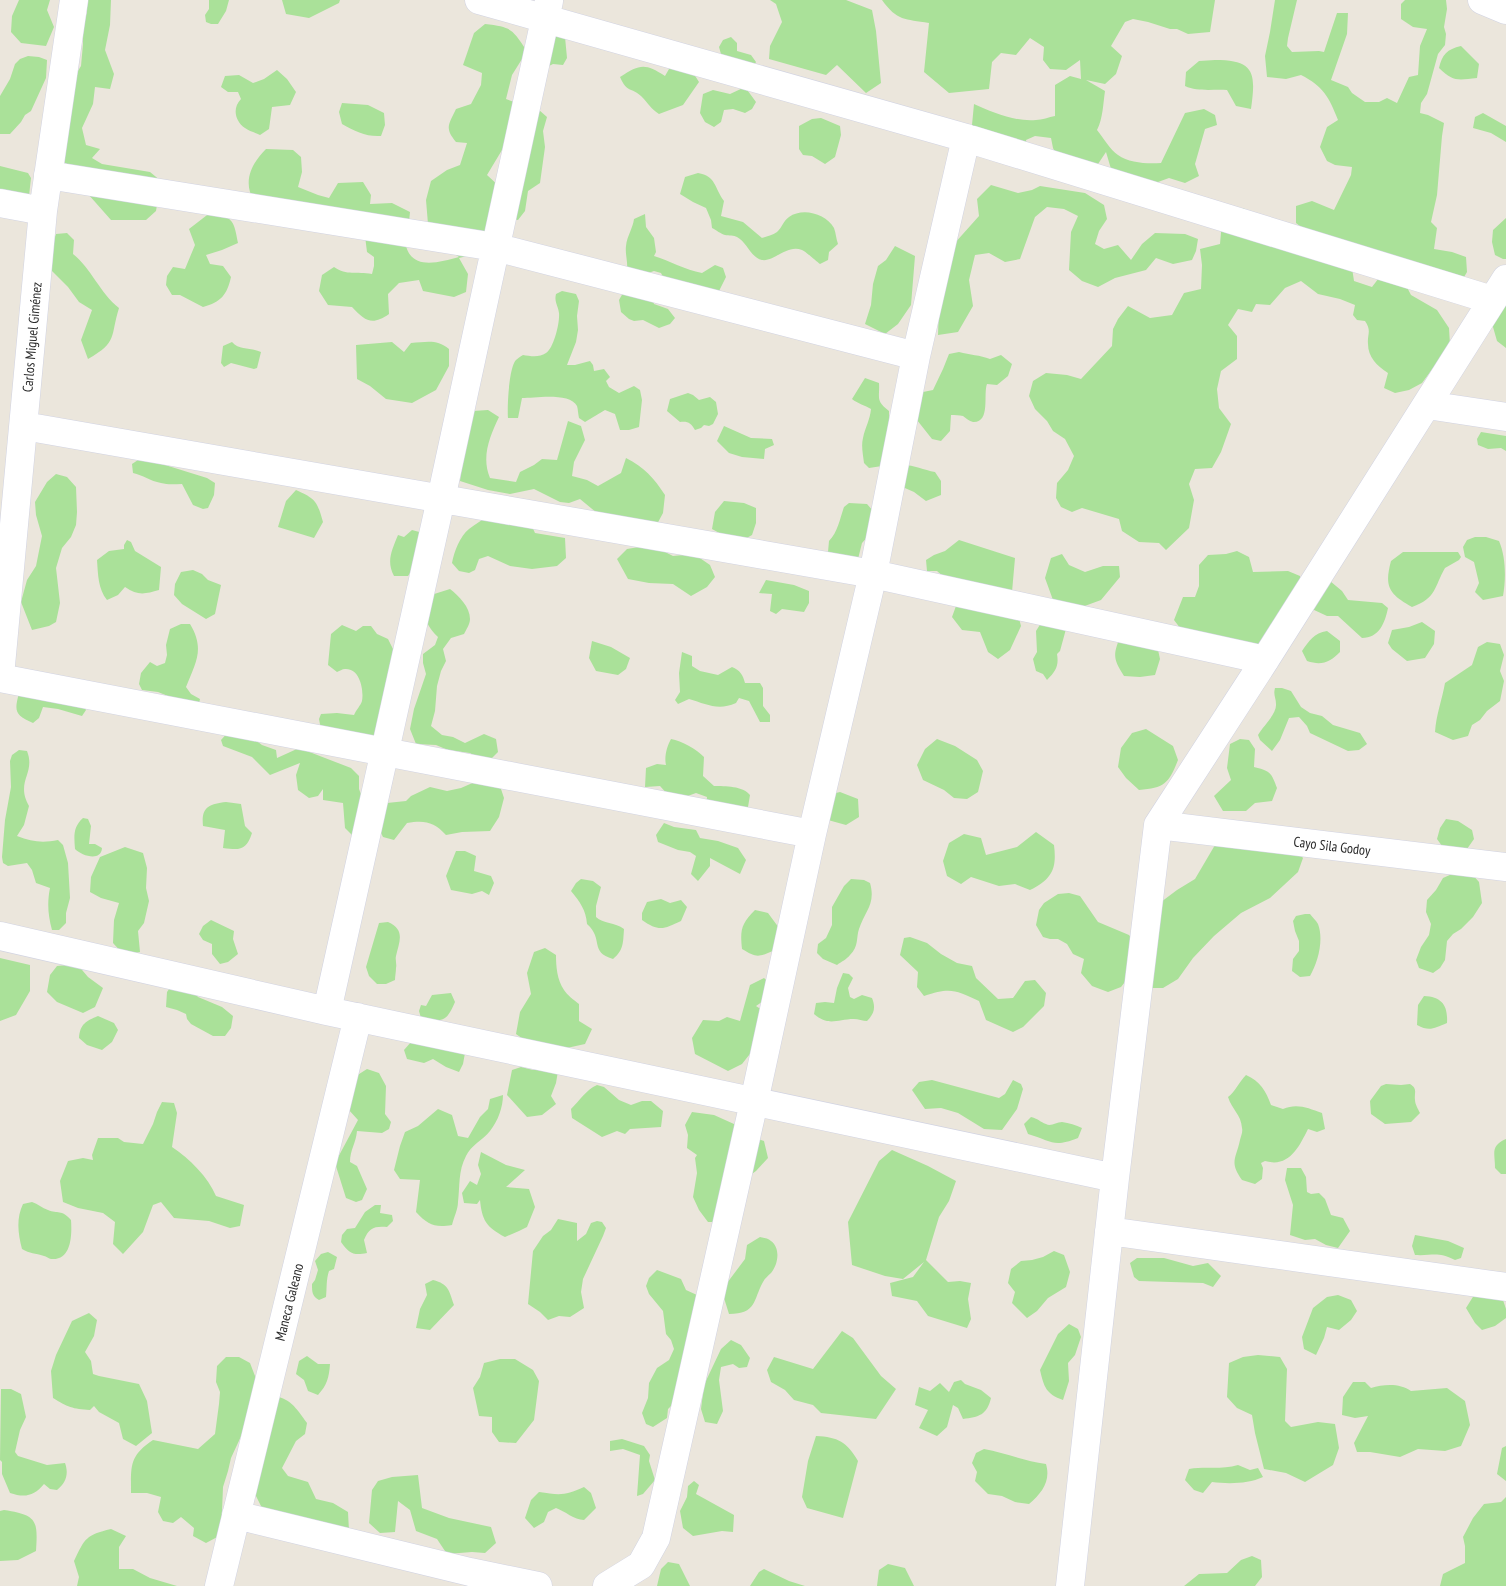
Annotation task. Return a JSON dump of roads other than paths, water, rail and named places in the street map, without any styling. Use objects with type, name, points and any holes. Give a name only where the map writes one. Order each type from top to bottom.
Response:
[{"type":"street","name":"Carlos Miguel Giménez","points":[[0,677],[43,211],[74,0]]},
{"type":"street","points":[[479,0],[547,9],[966,138],[1499,289],[1265,660],[1158,825],[1114,1178],[1070,1586]]},
{"type":"street","points":[[1482,0],[1506,10]]},
{"type":"street","points":[[327,1011],[441,499],[547,9]]},
{"type":"street","points":[[607,1586],[642,1565],[656,1538],[812,834],[873,574],[916,356],[966,138]]},
{"type":"street","points":[[48,175],[495,247],[916,356]]},
{"type":"street","points":[[0,203],[43,211]]},
{"type":"street","points":[[1427,405],[1506,417]]},
{"type":"street","points":[[24,426],[873,574],[1265,660]]},
{"type":"street","points":[[0,677],[812,834]]},
{"type":"street","name":"Cayo Sila Godoy","points":[[1158,825],[1506,867]]},
{"type":"street","points":[[0,936],[327,1011],[1114,1178]]},
{"type":"street","name":"Maneca Galeano","points":[[219,1586],[358,1017]]},
{"type":"street","points":[[1109,1231],[1506,1287]]},
{"type":"street","points":[[236,1515],[470,1572],[538,1586]]}]
